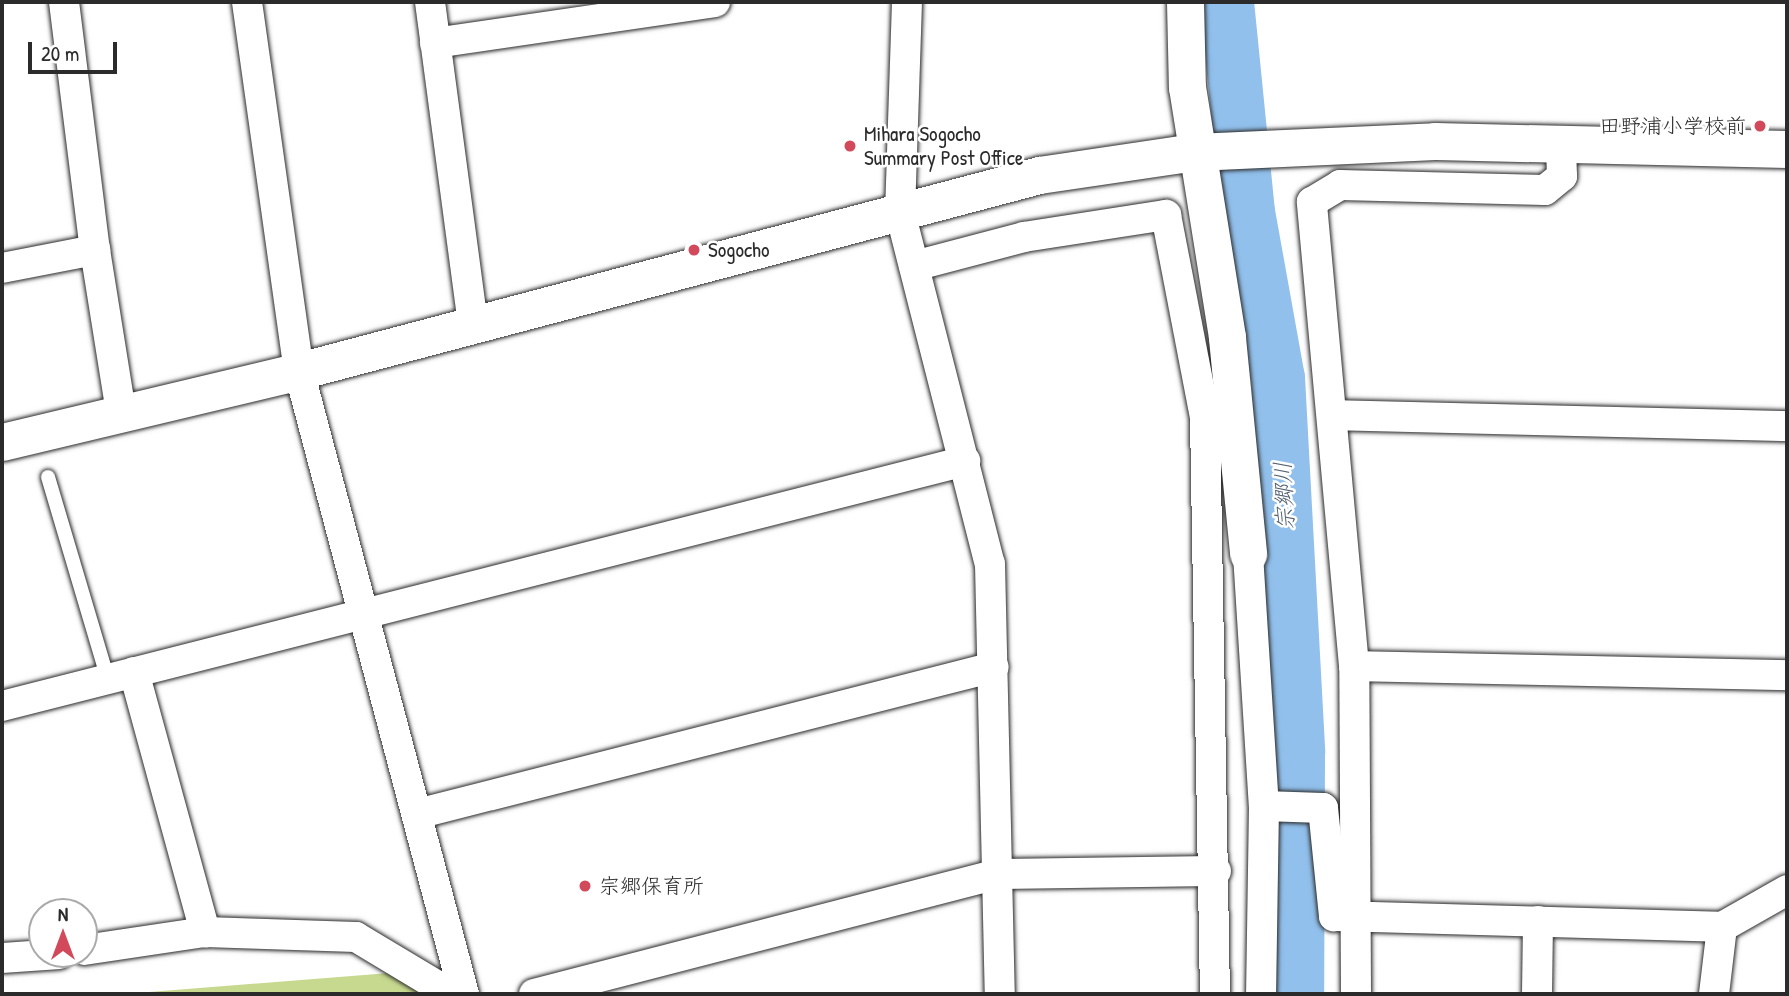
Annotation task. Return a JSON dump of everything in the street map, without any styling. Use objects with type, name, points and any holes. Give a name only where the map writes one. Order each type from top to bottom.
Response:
[{"type":"street","points":[[64,2],[95,250],[121,412]]},
{"type":"street","points":[[247,2],[299,371],[464,994]]},
{"type":"street","points":[[430,2],[473,324]]},
{"type":"street","points":[[435,43],[595,10],[715,2]]},
{"type":"street","points":[[907,2],[900,212],[990,564],[1000,994]]},
{"type":"street","points":[[1185,2],[1187,87],[1195,152],[1227,338],[1248,554],[1264,806],[1261,994]]},
{"type":"street","points":[[2,442],[299,371],[1039,175],[1195,152],[1435,141],[1787,149]]},
{"type":"street","points":[[1356,994],[1359,916],[1354,666],[1312,202],[1340,185],[1545,190],[1562,176],[1561,145]]},
{"type":"street","points":[[914,266],[1024,237],[1166,215],[1205,418],[1216,871],[1215,994]]},
{"type":"street","points":[[2,268],[95,250]]},
{"type":"street","points":[[1333,415],[1787,426]]},
{"type":"street","points":[[2,706],[965,461]]},
{"type":"street","points":[[1354,666],[1787,675]]},
{"type":"street","points":[[417,814],[994,667]]},
{"type":"street","points":[[121,676],[205,932]]},
{"type":"street","points":[[1264,806],[1323,808],[1334,916],[1722,927],[1787,890]]},
{"type":"street","points":[[534,994],[998,874],[1216,871]]},
{"type":"street","points":[[1537,994],[1538,921]]},
{"type":"street","points":[[1714,994],[1722,927]]},
{"type":"street","points":[[98,948],[205,932],[356,937],[451,994]]},
{"type":"street","points":[[2,958],[28,956]]},
{"type":"lane","points":[[48,477],[121,676]]},
{"type":"green space","points":[[402,972],[421,994],[124,994]]},
{"type":"waterway","name":"宗郷川","points":[[1227,2],[1248,212],[1278,378],[1298,752],[1297,994]]},
{"type":"place","name":"田野浦小学校前","points":[[1760,126]]},
{"type":"place","name":"Mihara Sogocho Summary Post Office","points":[[850,146]]},
{"type":"place","name":"Sogocho","points":[[694,250]]},
{"type":"place","name":"宗郷保育所","points":[[585,886]]}]
